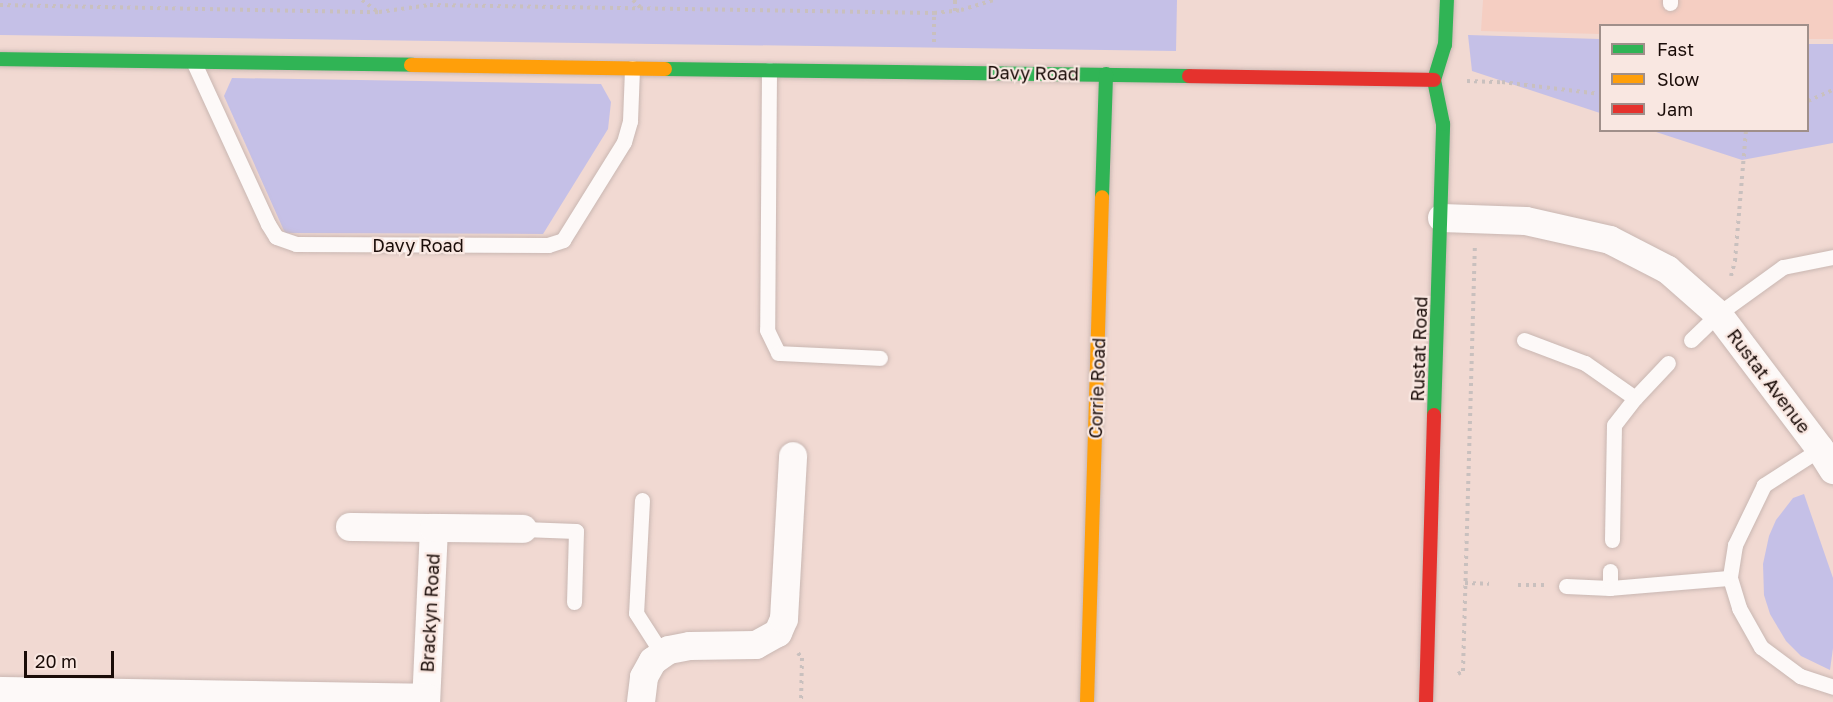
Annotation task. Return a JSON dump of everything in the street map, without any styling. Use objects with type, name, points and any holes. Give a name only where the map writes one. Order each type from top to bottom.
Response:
[{"type":"street","name":"Rustat Road","points":[[1426,702],[1442,218],[1443,124],[1434,80],[1445,45],[1447,0]]},
{"type":"street","name":"Davy Road","points":[[0,58],[194,63],[1434,80]]},
{"type":"street","name":"Corrie Road","points":[[1087,702],[1106,74]]},
{"type":"street","name":"Rustat Avenue","points":[[1442,218],[1526,221],[1610,240],[1668,270],[1718,314],[1826,459]]},
{"type":"street","points":[[641,702],[644,677],[653,661],[669,650],[690,646],[756,645],[778,633],[784,618],[793,456]]},
{"type":"street","name":"Brackyn Road","points":[[350,527],[523,529]]},
{"type":"street","name":"Brackyn Road","points":[[0,691],[426,700],[434,528]]},
{"type":"lane","name":"Davy Road","points":[[194,63],[268,224],[276,237],[296,244],[548,245],[562,240],[624,142],[630,121],[632,68]]},
{"type":"lane","points":[[769,70],[767,330],[778,353],[880,358]]},
{"type":"lane","name":"Rustat Avenue","points":[[1718,314],[1783,267],[1833,257]]},
{"type":"lane","points":[[1691,340],[1718,314]]},
{"type":"lane","points":[[1524,340],[1585,363],[1635,398]]},
{"type":"lane","points":[[1612,540],[1614,425],[1635,398],[1668,363]]},
{"type":"lane","name":"Rustat Avenue","points":[[1826,459],[1764,485],[1735,545],[1730,578],[1739,608],[1761,647],[1800,676],[1833,687]]},
{"type":"lane","points":[[642,500],[636,613],[663,655]]},
{"type":"lane","points":[[523,529],[576,531],[574,602]]},
{"type":"lane","points":[[1610,571],[1610,588]]},
{"type":"lane","points":[[1566,586],[1610,588],[1730,578]]},
{"type":"path","points":[[362,0],[379,12]]},
{"type":"path","points":[[430,5],[432,0]]},
{"type":"path","points":[[633,0],[642,8]]},
{"type":"path","points":[[955,0],[955,11]]},
{"type":"path","points":[[0,5],[379,12],[430,5],[903,13],[955,11],[994,0]]},
{"type":"path","points":[[1434,80],[1502,82],[1599,94]]},
{"type":"path","points":[[1809,100],[1833,90]]},
{"type":"path","points":[[1718,314],[1735,261],[1746,132]]},
{"type":"path","points":[[1454,676],[1463,671],[1476,219]]},
{"type":"path","points":[[778,633],[802,658],[801,702]]},
{"type":"shaded area","points":[[0,0],[1177,0],[1176,51],[0,35]]},
{"type":"shaded area","points":[[1483,0],[1833,0],[1833,39],[1809,39],[1809,24],[1599,24],[1599,34],[1481,31]]},
{"type":"shaded area","points":[[1468,35],[1599,39],[1599,113],[1472,71]]},
{"type":"shaded area","points":[[1809,44],[1833,44],[1833,143],[1742,160],[1656,132],[1809,132]]},
{"type":"shaded area","points":[[232,78],[601,84],[611,102],[608,129],[543,234],[285,233],[224,96]]},
{"type":"shaded area","points":[[1804,494],[1833,578],[1833,648],[1830,670],[1801,656],[1786,641],[1770,614],[1764,595],[1763,564],[1769,536],[1776,520],[1793,498]]},
{"type":"traffic: fast","points":[[1434,415],[1443,124],[1434,80],[1445,45],[1447,0]]},
{"type":"traffic: fast","points":[[0,59],[411,65]]},
{"type":"traffic: fast","points":[[665,69],[1189,76]]},
{"type":"traffic: fast","points":[[1102,197],[1106,74]]},
{"type":"traffic: slow","points":[[411,65],[665,69]]},
{"type":"traffic: slow","points":[[1087,702],[1102,197]]},
{"type":"traffic: jam","points":[[1189,76],[1434,80]]},
{"type":"traffic: jam","points":[[1426,702],[1434,415]]}]
